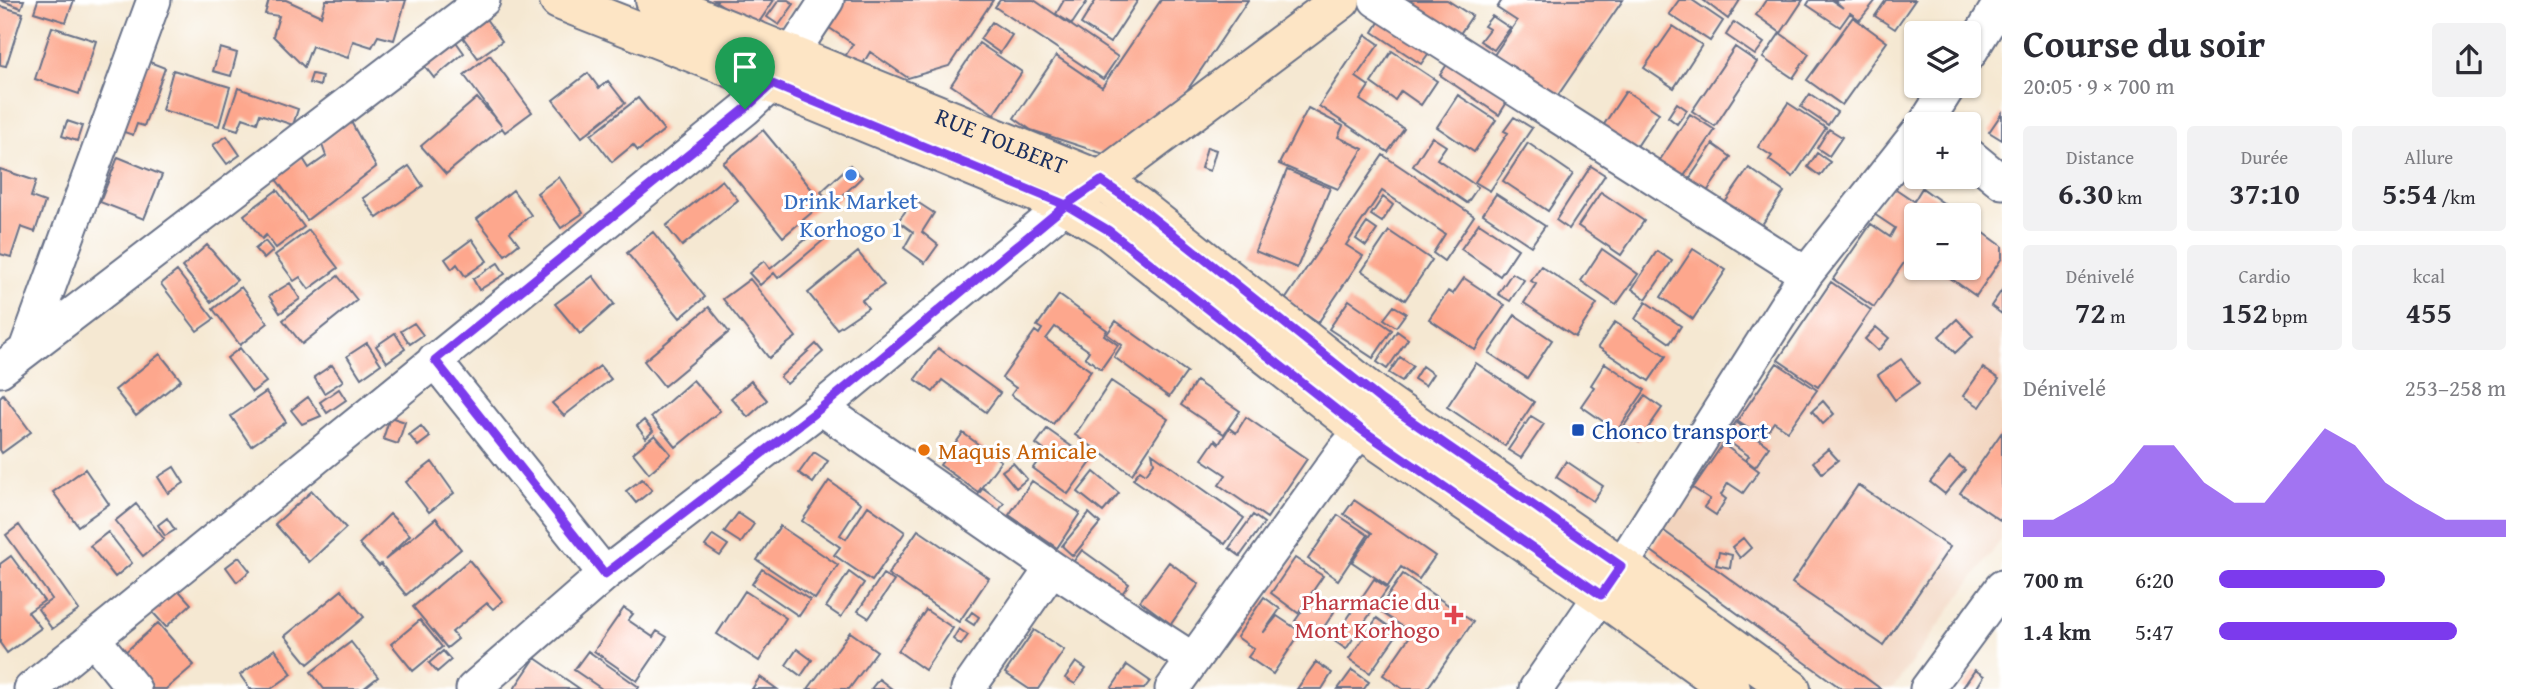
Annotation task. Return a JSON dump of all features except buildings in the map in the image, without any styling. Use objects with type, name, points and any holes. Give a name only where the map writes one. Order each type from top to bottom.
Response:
[{"type":"street","points":[[26,349],[154,0]]},
{"type":"street","points":[[0,370],[483,0]]},
{"type":"street","name":"RUE TOLBERT","points":[[559,0],[782,69],[1101,181],[1138,206],[1611,581],[1731,689]]},
{"type":"street","name":"RUE TOLBERT","points":[[655,0],[782,69],[1066,205],[1108,230],[1362,430],[1791,689]]},
{"type":"street","points":[[31,689],[724,126],[782,69],[827,0]]},
{"type":"street","points":[[1376,0],[1807,274]]},
{"type":"street","points":[[1981,34],[2002,0]]},
{"type":"street","points":[[474,689],[605,574],[821,408],[1066,205],[1101,181],[1332,2]]},
{"type":"street","points":[[1536,689],[1611,581],[1807,274],[1904,153]]},
{"type":"street","points":[[1981,165],[2002,182]]},
{"type":"street","points":[[435,360],[605,574]]},
{"type":"street","points":[[821,408],[1052,568],[1192,659]]},
{"type":"street","points":[[1172,689],[1342,453],[1362,430]]},
{"type":"street","points":[[968,689],[1052,568]]},
{"type":"street","points":[[1927,689],[2002,587]]},
{"type":"street","points":[[93,638],[134,689]]},
{"type":"shaded area","points":[[1902,173],[1904,189],[1924,189],[1943,203],[1904,203],[1904,280],[1981,280],[1981,231],[2002,246],[2002,539],[1892,689],[1841,689],[1650,550]]},
{"type":"place","name":"Drink Market Korhogo 1","points":[[851,175]]},
{"type":"place","name":"Chonco transport","points":[[1578,430]]},
{"type":"place","name":"Maquis Amicale","points":[[924,450]]},
{"type":"place","name":"Pharmacie du Mont Korhogo","points":[[1454,615]]},
{"type":"route","points":[[745,109],[435,360],[605,574],[821,408],[1066,205],[1101,181],[1138,206],[1381,400],[1621,566],[1601,595],[1362,430],[1108,230],[1066,205],[772,84],[745,109]]}]
